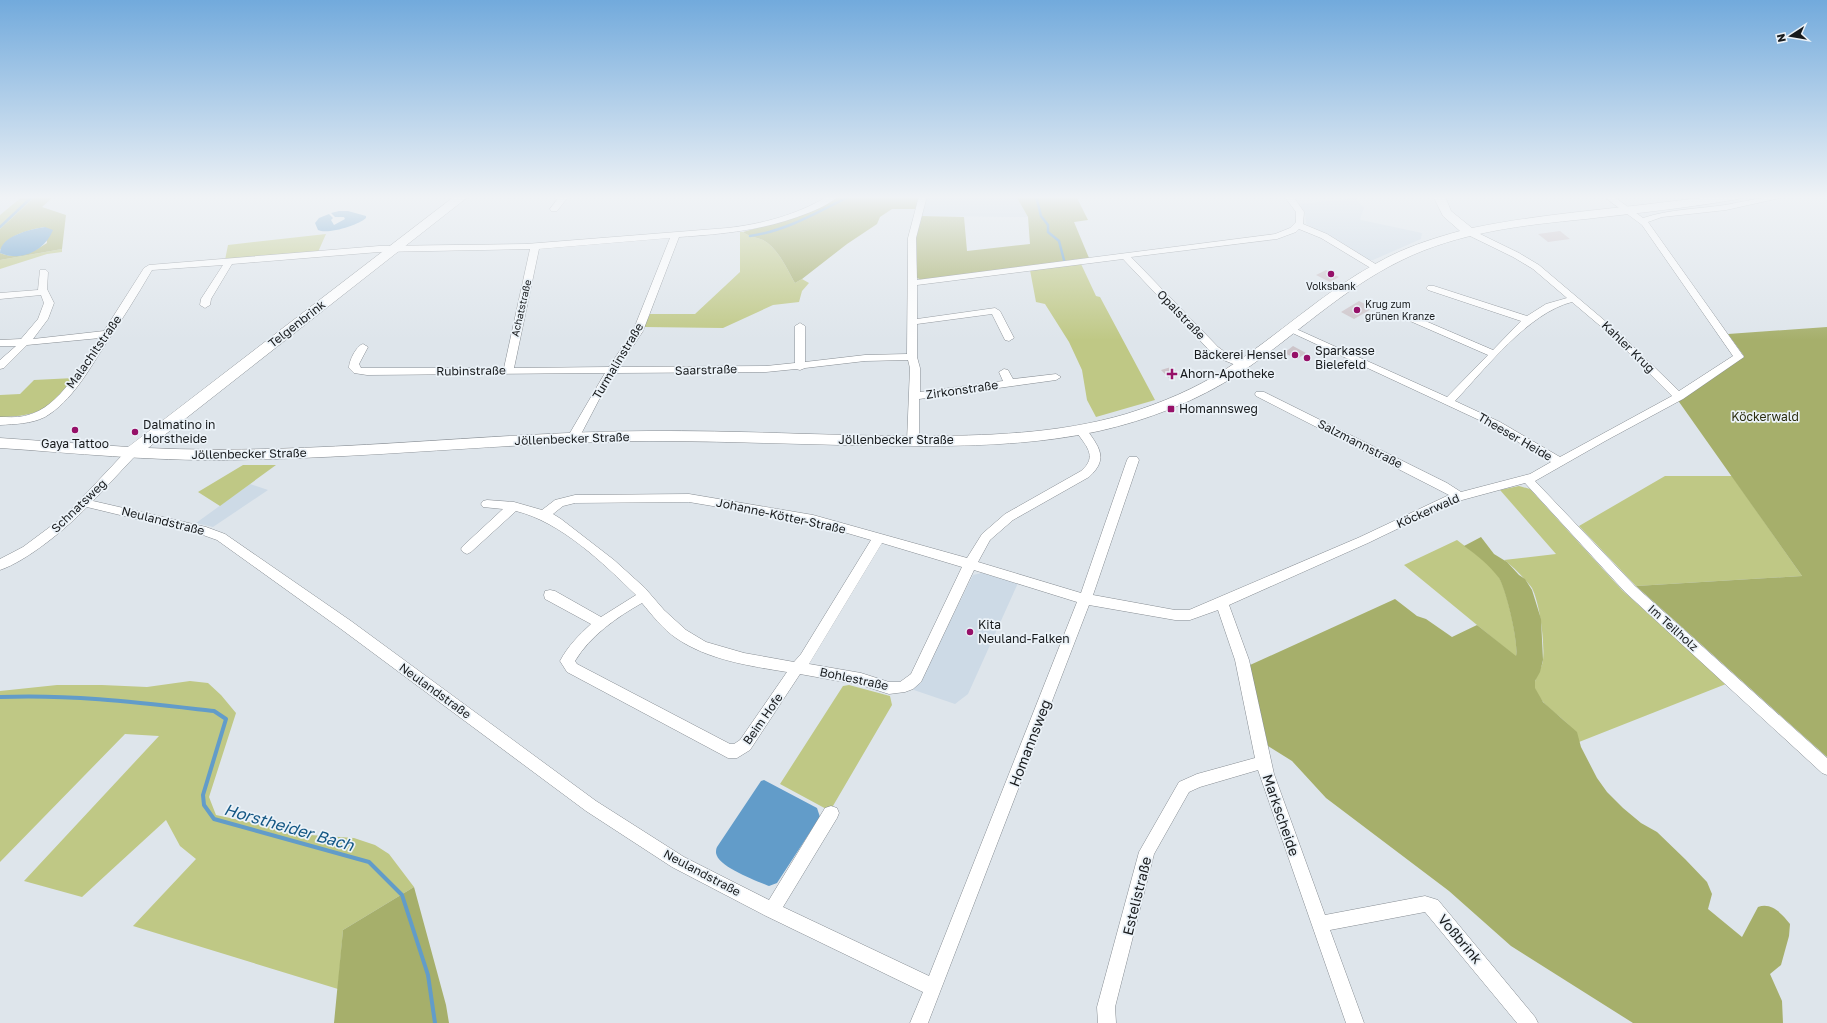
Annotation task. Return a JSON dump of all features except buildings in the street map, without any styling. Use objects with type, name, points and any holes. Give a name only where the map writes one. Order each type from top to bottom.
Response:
[{"type":"main road","name":"Telgenbrink","points":[[132,452],[399,244]]},
{"type":"main road","name":"Jöllenbecker Straße","points":[[0,443],[132,452],[214,455],[367,450],[573,438],[707,436],[913,441],[1028,438],[1082,430],[1115,422],[1173,401],[1212,383],[1243,365],[1343,290],[1377,268],[1412,251],[1435,244]]},
{"type":"street","points":[[205,305],[206,299],[229,262],[392,249],[535,246],[567,244]]},
{"type":"street","name":"Turmalinstraße","points":[[573,438],[612,370],[638,331],[672,244]]},
{"type":"street","name":"Zirkonstraße","points":[[912,244],[912,357],[915,396],[913,441]]},
{"type":"street","points":[[913,283],[1222,244]]},
{"type":"street","points":[[1337,244],[1377,268]]},
{"type":"street","name":"Kahler Krug","points":[[1494,244],[1525,260],[1575,299],[1614,333],[1679,397]]},
{"type":"street","name":"Köckerwald","points":[[1085,600],[1184,616],[1197,613],[1221,604],[1364,540],[1447,500],[1528,480],[1679,397],[1739,357],[1658,244]]},
{"type":"street","name":"Achatstraße","points":[[508,371],[535,246]]},
{"type":"street","name":"Opalstraße","points":[[1125,256],[1214,350],[1243,365]]},
{"type":"street","name":"Malachitstraße","points":[[0,421],[28,420],[47,410],[80,376],[149,268],[229,262]]},
{"type":"street","points":[[0,366],[24,342],[40,322],[48,307],[48,300],[42,289],[42,272]]},
{"type":"street","points":[[1431,288],[1528,320]]},
{"type":"street","points":[[0,296],[43,292]]},
{"type":"street","points":[[1449,401],[1528,320],[1550,306],[1559,302],[1575,299]]},
{"type":"street","points":[[913,322],[995,311],[1009,338]]},
{"type":"street","points":[[1413,319],[1494,354]]},
{"type":"street","points":[[800,326],[800,367]]},
{"type":"street","name":"Theeser Heide","points":[[1291,330],[1502,426],[1559,462]]},
{"type":"street","points":[[0,343],[108,334]]},
{"type":"street","name":"Rubinstraße","points":[[363,347],[354,364],[354,368],[362,372],[612,370]]},
{"type":"street","name":"Saarstraße","points":[[612,370],[706,371],[766,369],[800,367],[865,358],[912,357]]},
{"type":"street","name":"Zirkonstraße","points":[[1004,372],[1009,383]]},
{"type":"street","name":"Zirkonstraße","points":[[915,396],[1056,377]]},
{"type":"street","name":"Salzmannstraße","points":[[1260,394],[1443,486],[1459,496]]},
{"type":"street","name":"Bohlestraße","points":[[487,504],[514,506],[544,515],[582,541],[610,563],[644,596],[659,614],[681,634],[702,646],[744,659],[860,679],[889,688],[900,688],[908,685],[916,678],[970,564],[986,537],[1009,517],[1085,474],[1094,466],[1097,460],[1096,453],[1082,430]]},
{"type":"street","name":"Schnatsweg","points":[[0,565],[27,550],[50,534],[86,502],[132,452]]},
{"type":"street","name":"Homannsweg","points":[[919,1023],[1085,600],[1133,460]]},
{"type":"street","name":"Im Teilholz","points":[[1528,480],[1641,600],[1827,768]]},
{"type":"street","name":"Johanne-Kötter-Straße","points":[[544,515],[559,503],[567,500],[678,497],[701,499],[813,519],[970,564],[1085,600]]},
{"type":"street","name":"Neulandstraße","points":[[86,502],[199,529],[221,537],[346,625],[591,806],[678,862],[772,910],[934,988]]},
{"type":"street","points":[[466,549],[514,506]]},
{"type":"street","name":"Beim Hofe","points":[[644,596],[628,604],[602,624],[572,651],[567,661],[572,668],[728,751],[737,751],[745,745],[797,668],[806,658],[879,538]]},
{"type":"street","points":[[550,594],[602,624]]},
{"type":"street","name":"Markscheide","points":[[1221,604],[1227,615],[1242,660],[1263,762],[1270,785],[1355,1023]]},
{"type":"street","name":"Estelistraße","points":[[1107,1023],[1106,1007],[1147,852],[1184,787],[1197,781],[1263,762]]},
{"type":"street","points":[[772,910],[831,813]]},
{"type":"street","name":"Voßbrink","points":[[1320,924],[1425,904],[1432,906],[1529,1023]]},
{"type":"shaded area","points":[[1342,244],[1410,244],[1373,260],[1367,260]]},
{"type":"shaded area","points":[[250,484],[268,490],[213,527],[196,523]]},
{"type":"shaded area","name":"Kita Neuland-Falken","points":[[982,573],[1018,583],[968,694],[955,704],[911,689],[920,682],[973,575]]},
{"type":"green space","points":[[0,244],[5,244],[4,245],[0,250]]},
{"type":"green space","points":[[46,244],[63,244],[62,249],[0,260],[0,253],[18,256],[36,250]]},
{"type":"green space","points":[[322,244],[318,252],[225,260],[228,245]]},
{"type":"green space","points":[[740,244],[768,244],[778,253],[795,283],[802,279],[809,283],[802,291],[799,302],[773,305],[723,328],[644,327],[650,314],[695,314],[740,272]]},
{"type":"green space","points":[[768,244],[847,244],[795,283],[778,253]]},
{"type":"green space","points":[[916,244],[966,244],[967,251],[1030,244],[1083,244],[1089,258],[922,280],[917,278]]},
{"type":"green space","points":[[62,249],[62,252],[47,254],[0,269],[0,260]]},
{"type":"green space","points":[[1081,264],[1096,296],[1100,297],[1155,400],[1096,417],[1087,400],[1082,370],[1069,342],[1045,304],[1036,302],[1030,270]]},
{"type":"green space","name":"Köckerwald","points":[[1827,327],[1827,757],[1636,586],[1802,576],[1677,399],[1744,356],[1728,334]]},
{"type":"green space","points":[[74,378],[50,404],[43,409],[25,415],[0,417],[0,395],[20,394],[34,380]]},
{"type":"green space","points":[[243,465],[276,465],[220,506],[198,492]]},
{"type":"green space","points":[[1665,476],[1732,476],[1802,576],[1636,586],[1579,526]]},
{"type":"green space","points":[[1519,486],[1530,489],[1622,590],[1726,684],[1579,742],[1571,727],[1545,704],[1535,689],[1535,682],[1543,660],[1543,644],[1541,624],[1535,595],[1527,581],[1504,560],[1556,554],[1500,490]]},
{"type":"green space","points":[[1481,537],[1494,554],[1507,562],[1519,575],[1525,579],[1532,590],[1541,619],[1543,660],[1540,672],[1535,681],[1535,688],[1543,702],[1577,732],[1581,747],[1597,778],[1607,792],[1641,823],[1657,832],[1707,882],[1712,894],[1708,909],[1742,937],[1758,907],[1768,906],[1776,910],[1790,924],[1789,936],[1781,965],[1770,974],[1782,1001],[1783,1023],[1633,1023],[1511,946],[1449,891],[1326,798],[1292,761],[1268,746],[1250,665],[1395,599],[1417,616],[1426,619],[1452,637],[1477,625],[1516,656],[1514,629],[1502,584],[1499,578],[1487,565],[1464,546]]},
{"type":"green space","points":[[1457,540],[1486,563],[1500,579],[1512,618],[1516,641],[1516,657],[1404,565]]},
{"type":"green space","points":[[190,681],[208,683],[221,695],[236,713],[209,797],[216,815],[310,835],[354,838],[375,845],[389,854],[414,887],[343,930],[338,989],[133,926],[196,859],[180,846],[166,820],[82,897],[24,881],[159,736],[125,734],[0,862],[0,691],[57,685],[147,687]]},
{"type":"green space","points":[[849,685],[890,696],[892,705],[830,811],[780,784],[843,686]]},
{"type":"green space","points":[[414,887],[446,1005],[449,1023],[334,1023],[343,930]]},
{"type":"water","points":[[4,244],[44,244],[31,253],[16,256],[0,253],[1,247]]},
{"type":"water","points":[[764,780],[817,808],[820,817],[777,883],[769,886],[730,868],[718,858],[716,853],[717,847],[761,781]]},
{"type":"waterway","points":[[1060,244],[1064,260]]},
{"type":"waterway","name":"Horstheider Bach","points":[[0,697],[27,696],[81,698],[134,702],[214,711],[226,719],[203,795],[204,805],[214,819],[369,862],[402,895],[428,975],[435,1023]]},
{"type":"place","name":"Volksbank","points":[[1331,274]]},
{"type":"place","name":"Krug zum grünen Kranze","points":[[1357,310]]},
{"type":"place","name":"Bäckerei Hensel","points":[[1295,355]]},
{"type":"place","name":"Sparkasse Bielefeld","points":[[1307,358]]},
{"type":"place","name":"Ahorn-Apotheke","points":[[1172,374]]},
{"type":"place","name":"Homannsweg","points":[[1171,409]]},
{"type":"place","name":"Gaya Tattoo","points":[[75,430]]},
{"type":"place","name":"Dalmatino in Horstheide","points":[[135,432]]},
{"type":"place","name":"Kita Neuland-Falken","points":[[970,632]]}]
